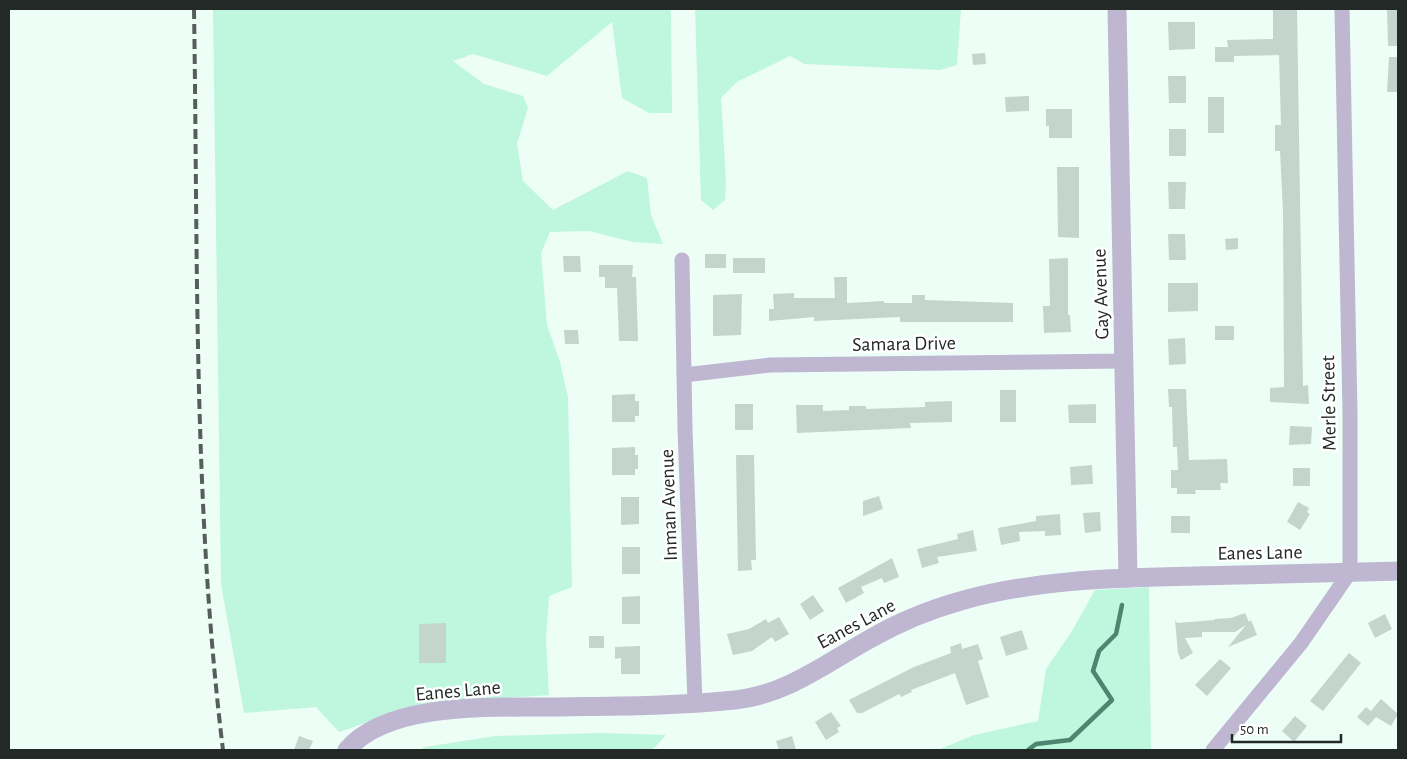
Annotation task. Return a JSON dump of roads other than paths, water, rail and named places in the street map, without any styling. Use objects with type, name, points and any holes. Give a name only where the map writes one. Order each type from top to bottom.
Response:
[{"type":"street","name":"Gay Avenue","points":[[1117,9],[1128,578]]},
{"type":"street","name":"Merle Street","points":[[1342,9],[1350,413],[1350,572]]},
{"type":"street","name":"Inman Avenue","points":[[682,260],[695,702]]},
{"type":"street","name":"Samara Drive","points":[[684,376],[770,365],[1124,361]]},
{"type":"street","name":"Eanes Lane","points":[[347,750],[374,729],[416,715],[474,708],[562,707],[734,700],[768,694],[795,682],[893,627],[964,600],[1010,589],[1128,578],[1398,571]]},
{"type":"street","points":[[1213,750],[1301,643],[1350,572]]},
{"type":"waterway","points":[[1028,750],[1036,744],[1070,740],[1112,700],[1093,671],[1099,651],[1116,634],[1122,605]]},
{"type":"railway","points":[[194,9],[197,287],[202,473],[206,566],[223,750]]}]
